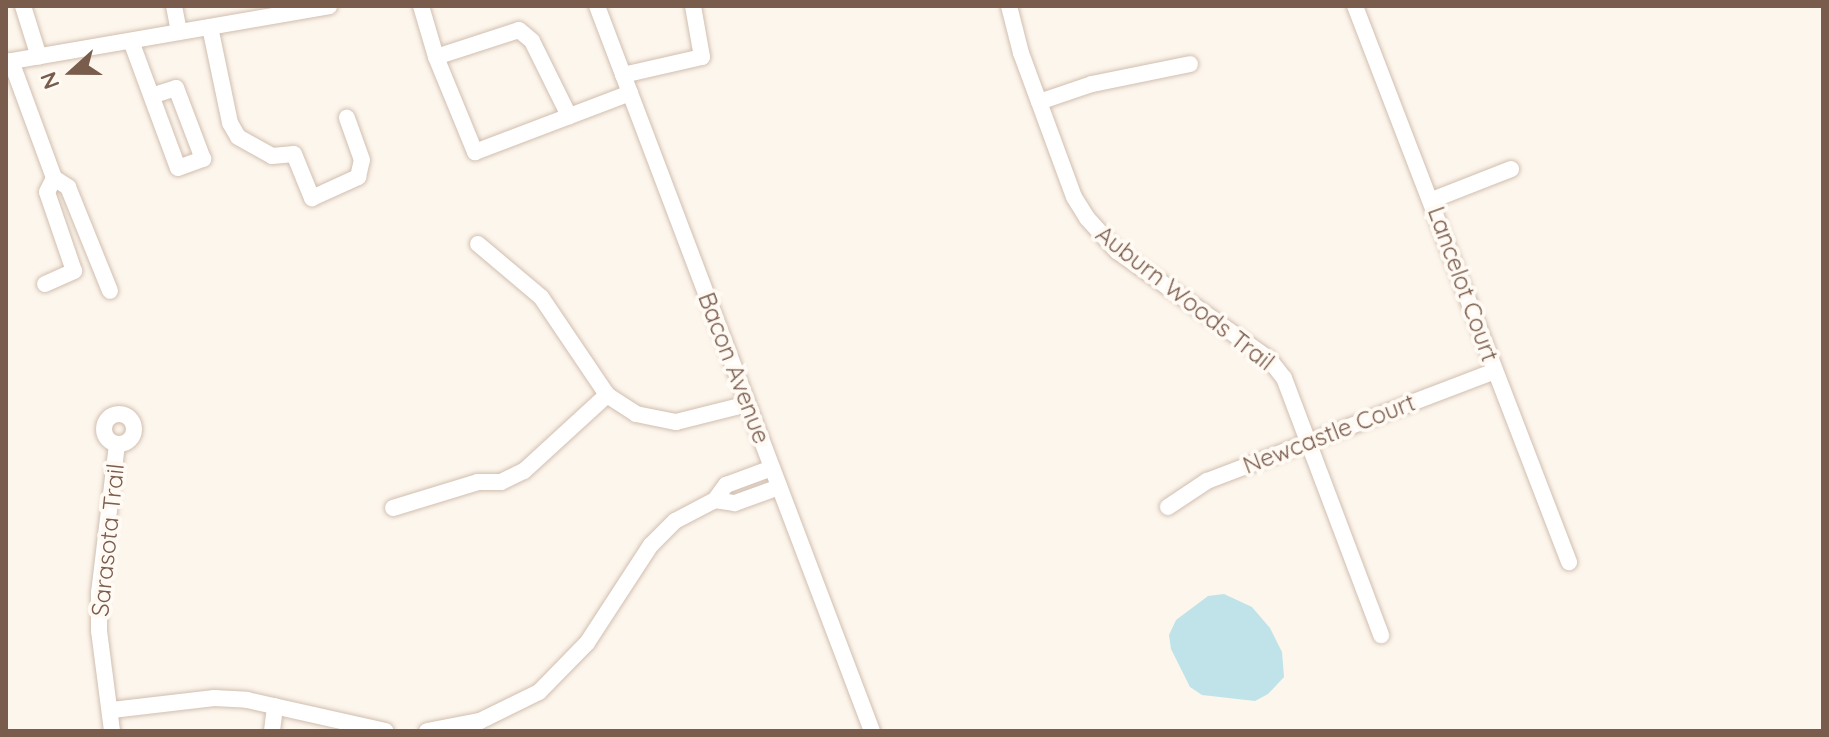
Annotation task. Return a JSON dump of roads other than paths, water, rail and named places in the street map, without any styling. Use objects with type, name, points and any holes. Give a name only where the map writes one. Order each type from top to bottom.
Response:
[{"type":"street","points":[[23,6],[39,57]]},
{"type":"street","points":[[174,6],[179,32]]},
{"type":"street","points":[[421,6],[436,57],[475,152],[630,93]]},
{"type":"street","name":"Bacon Avenue","points":[[597,6],[872,731]]},
{"type":"street","points":[[623,75],[702,57],[693,6]]},
{"type":"street","name":"Auburn Woods Trail","points":[[1009,6],[1039,102],[1074,197],[1087,218],[1117,251],[1269,359],[1284,378],[1381,635]]},
{"type":"street","name":"Lancelot Court","points":[[1355,6],[1569,562]]},
{"type":"street","points":[[110,291],[68,187],[54,178],[9,62],[320,7]]},
{"type":"street","points":[[210,27],[230,123],[238,137],[272,156],[294,154],[312,198],[358,177],[362,160],[347,118]]},
{"type":"street","points":[[436,57],[519,30],[532,41],[569,116]]},
{"type":"street","points":[[131,41],[178,168],[203,159],[176,88],[152,96]]},
{"type":"street","points":[[1039,102],[1092,84],[1190,64]]},
{"type":"street","points":[[1432,200],[1511,169]]},
{"type":"street","points":[[45,284],[74,271],[47,192],[54,178]]},
{"type":"street","points":[[478,244],[541,297],[607,395],[636,414],[676,422],[748,404]]},
{"type":"street","name":"Newcastle Court","points":[[1168,507],[1207,481],[1495,371]]},
{"type":"street","points":[[393,508],[478,482],[501,482],[524,471],[607,395]]},
{"type":"street","name":"Sarasota Trail","points":[[112,731],[112,710],[99,631],[99,593],[117,444]]},
{"type":"street","points":[[427,731],[480,721],[539,692],[587,643],[651,545],[675,521],[715,500],[726,485],[772,468]]},
{"type":"street","points":[[715,500],[735,503],[779,487]]},
{"type":"street","points":[[112,710],[214,698],[275,706],[386,731]]},
{"type":"street","points":[[272,731],[275,706]]},
{"type":"water","points":[[1224,594],[1252,607],[1270,628],[1282,652],[1284,677],[1268,694],[1255,701],[1202,695],[1190,687],[1171,649],[1169,635],[1176,620],[1208,596]]}]
